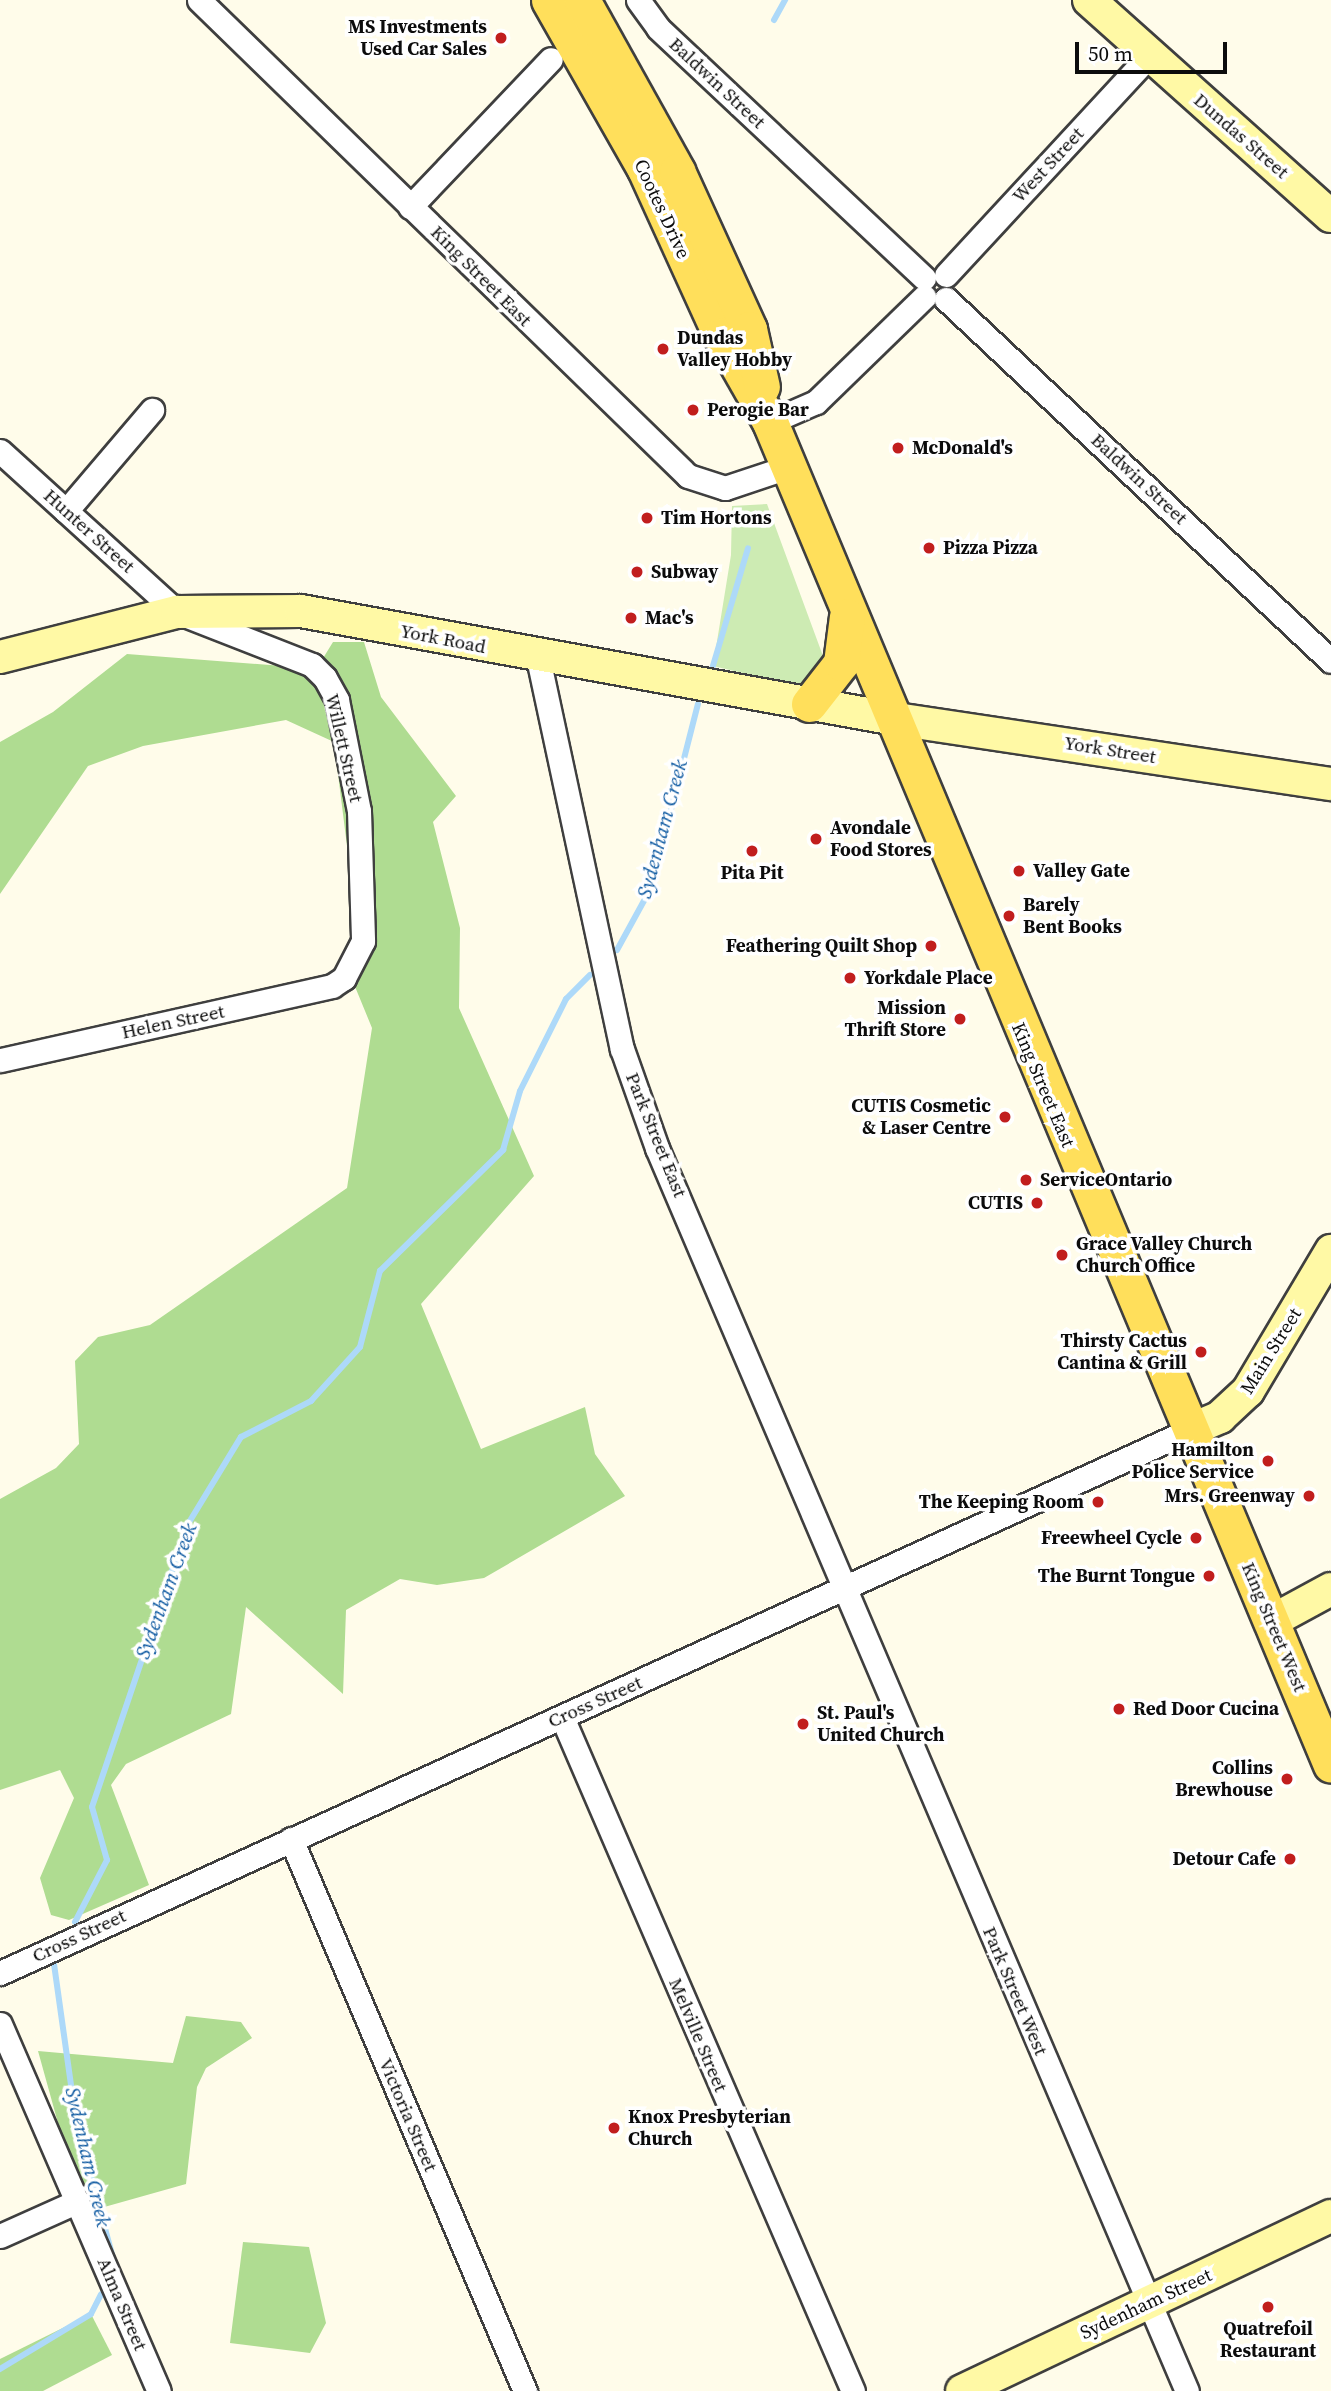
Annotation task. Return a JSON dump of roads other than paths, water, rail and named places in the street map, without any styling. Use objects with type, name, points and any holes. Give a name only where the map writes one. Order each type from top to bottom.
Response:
[{"type":"main road","name":"Cootes Drive","points":[[549,0],[645,169],[721,336],[770,422],[889,718]]},
{"type":"main road","name":"Cootes Drive","points":[[582,0],[677,171],[749,329],[770,422]]},
{"type":"main road","points":[[809,704],[841,663],[847,612]]},
{"type":"main road","name":"King Street East","points":[[889,718],[1217,1490]]},
{"type":"main road","name":"King Street West","points":[[1217,1490],[1331,1765]]},
{"type":"street","name":"King Street East","points":[[199,0],[688,476],[725,488],[788,467]]},
{"type":"street","name":"Baldwin Street","points":[[638,0],[658,28],[1331,661]]},
{"type":"street","name":"Dundas Street","points":[[1089,0],[1331,216]]},
{"type":"street","name":"West Street","points":[[770,422],[816,402],[935,287],[1150,55]]},
{"type":"street","points":[[410,206],[551,60]]},
{"type":"street","points":[[66,511],[152,410]]},
{"type":"street","name":"Hunter Street","points":[[0,451],[177,612]]},
{"type":"street","name":"York Road","points":[[0,657],[177,612],[302,611],[538,658],[889,718]]},
{"type":"street","name":"Willett Street","points":[[177,612],[312,665],[337,701],[359,811],[363,941],[344,978]]},
{"type":"street","name":"Park Street East","points":[[538,658],[626,1062],[848,1589]]},
{"type":"street","name":"York Street","points":[[889,718],[1331,784]]},
{"type":"street","name":"Helen Street","points":[[0,1059],[314,991],[344,978]]},
{"type":"street","name":"Main Street","points":[[1190,1430],[1220,1417],[1248,1391],[1331,1251]]},
{"type":"street","name":"Cross Street","points":[[0,1973],[848,1589],[1190,1430]]},
{"type":"street","name":"Park Street West","points":[[848,1589],[1187,2391]]},
{"type":"street","points":[[1272,1621],[1331,1589]]},
{"type":"street","name":"Melville Street","points":[[562,1717],[853,2391]]},
{"type":"street","name":"Victoria Street","points":[[291,1839],[524,2391]]},
{"type":"street","name":"Alma Street","points":[[0,2024],[159,2391]]},
{"type":"street","points":[[0,2236],[78,2201]]},
{"type":"street","name":"Sydenham Street","points":[[962,2391],[1331,2216]]},
{"type":"waterway","name":"Sydenham Creek","points":[[774,20],[785,0]]},
{"type":"waterway","name":"Sydenham Creek","points":[[712,669],[748,548]]},
{"type":"waterway","name":"Sydenham Creek","points":[[617,950],[651,888],[698,704]]},
{"type":"waterway","name":"Sydenham Creek","points":[[75,1922],[107,1860],[92,1807],[188,1524],[241,1437],[311,1401],[360,1347],[380,1271],[503,1150],[520,1091],[566,999],[590,975]]},
{"type":"waterway","name":"Sydenham Creek","points":[[54,1964],[76,2121],[113,2258]]},
{"type":"waterway","name":"Sydenham Creek","points":[[0,2369],[91,2314],[101,2294]]},
{"type":"place","name":"MS Investments Used Car Sales","points":[[501,38]]},
{"type":"place","name":"Dundas Valley Hobby","points":[[663,349]]},
{"type":"place","name":"Perogie Bar","points":[[693,410]]},
{"type":"place","name":"McDonald's","points":[[898,448]]},
{"type":"place","name":"Tim Hortons","points":[[647,518]]},
{"type":"place","name":"Pizza Pizza","points":[[929,548]]},
{"type":"place","name":"Subway","points":[[637,572]]},
{"type":"place","name":"Mac's","points":[[631,618]]},
{"type":"place","name":"Avondale Food Stores","points":[[816,839]]},
{"type":"place","name":"Pita Pit","points":[[752,851]]},
{"type":"place","name":"Valley Gate","points":[[1019,871]]},
{"type":"place","name":"Barely Bent Books","points":[[1009,916]]},
{"type":"place","name":"Feathering Quilt Shop","points":[[931,946]]},
{"type":"place","name":"Yorkdale Place","points":[[850,978]]},
{"type":"place","name":"Mission Thrift Store","points":[[960,1019]]},
{"type":"place","name":"CUTIS Cosmetic & Laser Centre","points":[[1005,1117]]},
{"type":"place","name":"ServiceOntario","points":[[1026,1180]]},
{"type":"place","name":"CUTIS","points":[[1037,1203]]},
{"type":"place","name":"Grace Valley Church Church Office","points":[[1062,1255]]},
{"type":"place","name":"Thirsty Cactus Cantina & Grill","points":[[1201,1352]]},
{"type":"place","name":"Hamilton Police Service","points":[[1268,1461]]},
{"type":"place","name":"Mrs. Greenway","points":[[1309,1496]]},
{"type":"place","name":"The Keeping Room","points":[[1098,1502]]},
{"type":"place","name":"Freewheel Cycle","points":[[1196,1538]]},
{"type":"place","name":"The Burnt Tongue","points":[[1209,1576]]},
{"type":"place","name":"Red Door Cucina","points":[[1119,1709]]},
{"type":"place","name":"St. Paul's United Church","points":[[803,1724]]},
{"type":"place","name":"Collins Brewhouse","points":[[1287,1779]]},
{"type":"place","name":"Detour Cafe","points":[[1290,1859]]},
{"type":"place","name":"Knox Presbyterian Church","points":[[614,2128]]},
{"type":"place","name":"Quatrefoil Restaurant","points":[[1268,2307]]}]
